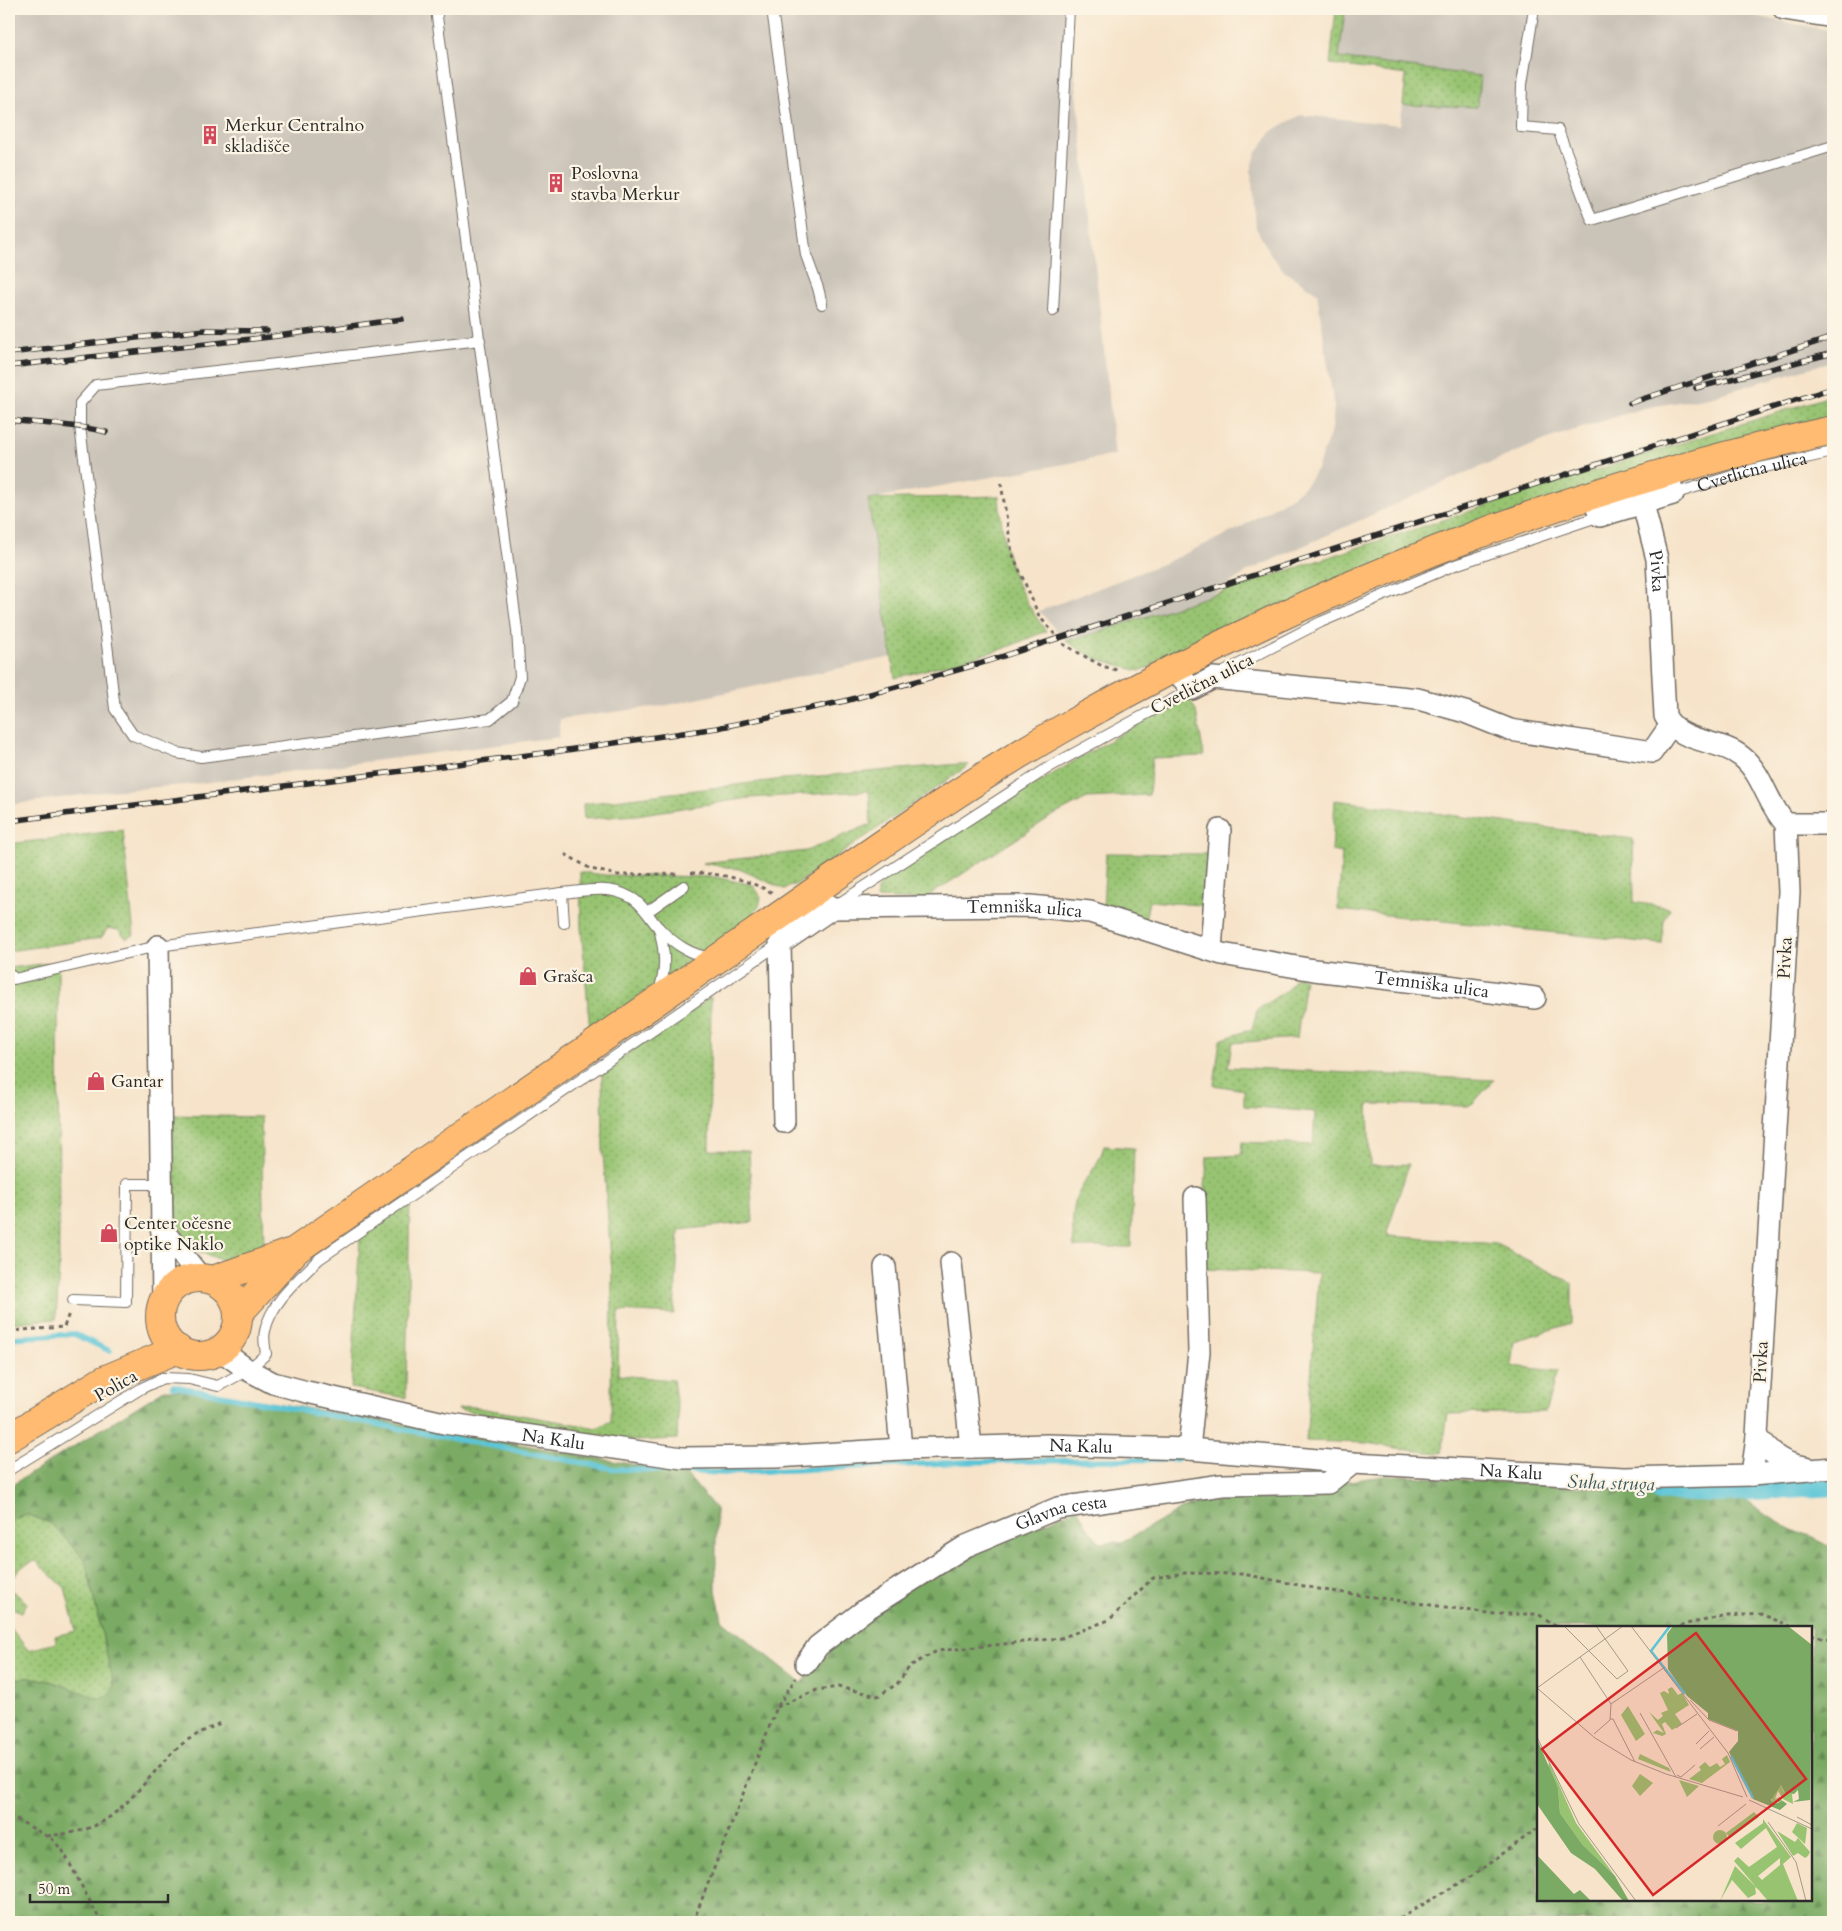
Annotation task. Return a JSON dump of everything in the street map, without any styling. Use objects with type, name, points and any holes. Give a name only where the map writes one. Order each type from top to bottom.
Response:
[{"type":"main road","points":[[238,1314],[296,1250],[807,897],[993,771],[1063,728],[1173,680],[1217,647],[1364,581],[1472,536],[1596,506],[1670,483],[1782,441],[1833,430]]},
{"type":"main road","points":[[104,1380],[162,1314],[175,1286],[183,1281],[207,1279],[296,1250]]},
{"type":"main road","points":[[162,1314],[168,1339],[178,1349],[199,1356],[220,1350],[234,1335],[238,1314],[231,1294],[207,1279]]},
{"type":"main road","points":[[9,1438],[104,1380],[178,1349]]},
{"type":"street","points":[[1784,9],[1833,17]]},
{"type":"street","points":[[1596,506],[1642,504],[1670,483]]},
{"type":"street","name":"Pivka","points":[[1642,504],[1657,559],[1665,716],[1670,726]]},
{"type":"street","points":[[1213,678],[1418,699],[1465,712],[1510,730],[1652,752],[1670,726],[1681,733],[1741,756],[1752,768],[1777,814],[1786,824],[1833,824]]},
{"type":"street","name":"Cvetlična ulica","points":[[1173,680],[1213,678]]},
{"type":"street","name":"Pivka","points":[[1752,1475],[1757,1436],[1789,892],[1786,824]]},
{"type":"street","points":[[1211,949],[1220,830]]},
{"type":"street","points":[[807,897],[832,908]]},
{"type":"street","name":"Temniška ulica","points":[[832,908],[1030,906],[1090,912],[1222,954],[1314,970],[1535,998]]},
{"type":"street","points":[[784,1122],[780,944],[832,908]]},
{"type":"street","points":[[158,946],[162,1314]]},
{"type":"street","points":[[1189,1449],[1199,1352],[1195,1198]]},
{"type":"street","points":[[161,1228],[207,1279]]},
{"type":"street","points":[[951,1263],[971,1447]]},
{"type":"street","points":[[885,1267],[901,1449]]},
{"type":"street","name":"Na Kalu","points":[[220,1350],[248,1370],[273,1383],[444,1423],[682,1458],[776,1457],[901,1449],[1047,1445],[1189,1449],[1353,1463],[1624,1478],[1752,1475],[1827,1469]]},
{"type":"street","points":[[1757,1436],[1775,1457],[1791,1466],[1827,1469]]},
{"type":"street","name":"Glavna cesta","points":[[806,1663],[818,1646],[865,1610],[966,1546],[1058,1508],[1222,1485],[1328,1483],[1353,1463]]},
{"type":"lane","points":[[436,9],[480,340],[517,630],[520,677],[512,701],[490,719],[482,721],[201,758],[177,753],[134,735],[115,710],[80,426],[80,402],[96,385],[480,340]]},
{"type":"lane","points":[[772,9],[806,255],[822,304]]},
{"type":"lane","points":[[1053,311],[1069,9]]},
{"type":"lane","points":[[1534,9],[1522,84],[1521,127],[1558,130],[1592,220],[1833,146]]},
{"type":"lane","name":"Cvetlična ulica","points":[[1670,483],[1751,470],[1833,452]]},
{"type":"lane","name":"Cvetlična ulica","points":[[1213,678],[1321,622],[1596,506]]},
{"type":"lane","name":"Cvetlična ulica","points":[[832,908],[1051,766],[1173,680]]},
{"type":"lane","points":[[647,912],[684,886]]},
{"type":"lane","points":[[9,973],[14,979],[158,946],[562,893],[610,889],[631,897],[647,912],[659,928],[690,952],[702,957],[723,956]]},
{"type":"lane","points":[[562,893],[564,923]]},
{"type":"lane","points":[[649,1006],[659,992],[665,970],[664,949],[659,928]]},
{"type":"lane","name":"Polica","points":[[9,1470],[142,1388],[163,1378],[190,1379],[218,1386],[248,1370],[266,1354],[264,1332],[273,1310],[283,1296],[319,1259],[780,944]]},
{"type":"lane","points":[[73,1300],[126,1302],[127,1184],[160,1184]]},
{"type":"path","points":[[1001,483],[1012,553],[1039,616],[1063,644],[1102,666],[1173,680]]},
{"type":"path","points":[[9,1331],[64,1327],[73,1300]]},
{"type":"path","points":[[777,1707],[817,1690],[838,1687],[878,1696],[897,1684],[910,1666],[937,1651],[1061,1638],[1110,1620],[1153,1578],[1185,1573],[1243,1574],[1324,1590],[1495,1614],[1538,1614],[1556,1626]]},
{"type":"path","points":[[1682,1626],[1728,1616],[1761,1614],[1791,1626]]},
{"type":"path","points":[[1812,1634],[1824,1639],[1833,1638]]},
{"type":"path","points":[[693,1922],[748,1786],[777,1707],[806,1663]]},
{"type":"path","points":[[47,1836],[90,1828],[103,1820],[148,1781],[166,1758],[183,1742],[220,1723]]},
{"type":"path","points":[[9,1815],[47,1836],[63,1851],[101,1922]]},
{"type":"path","points":[[1393,1922],[1472,1876],[1537,1829]]},
{"type":"shaded area","points":[[9,9],[1068,9],[1115,455],[869,499],[892,657],[668,705],[560,719],[559,737],[194,784],[110,791],[9,805]]},
{"type":"shaded area","points":[[1345,9],[1719,9],[1833,31],[1833,361],[1709,397],[1644,408],[1550,438],[1456,477],[1250,570],[1210,596],[1066,641],[1039,611],[1165,563],[1236,530],[1293,496],[1306,485],[1317,469],[1332,429],[1334,407],[1317,293],[1284,271],[1273,258],[1256,228],[1251,171],[1256,154],[1272,131],[1301,115],[1400,125],[1403,105],[1413,107],[1480,76],[1339,58]]},
{"type":"green space","points":[[1336,9],[1345,9],[1339,58],[1480,76],[1477,107],[1403,105],[1406,75],[1330,64]]},
{"type":"green space","points":[[1833,395],[1833,417],[1781,429],[1139,671],[1094,658],[1066,641],[1093,634]]},
{"type":"green space","points":[[999,496],[1003,534],[1011,567],[1025,598],[1046,631],[1003,649],[895,678],[868,499]]},
{"type":"green space","points":[[1190,699],[1196,711],[1204,756],[1152,758],[1149,795],[1087,798],[1052,816],[922,900],[877,898],[877,890],[884,879],[920,856],[1029,788],[1177,702]]},
{"type":"green space","points":[[959,764],[969,765],[797,884],[784,889],[739,869],[702,863],[806,851],[871,824],[869,791],[749,798],[636,815],[584,819],[583,804],[784,779]]},
{"type":"green space","points":[[1335,800],[1633,839],[1634,902],[1670,908],[1664,921],[1662,944],[1338,910],[1342,853],[1332,851]]},
{"type":"green space","points":[[123,830],[134,935],[126,938],[118,930],[108,928],[101,938],[9,951],[9,844]]},
{"type":"green space","points":[[1106,853],[1214,854],[1211,906],[1149,901],[1145,921],[1103,907]]},
{"type":"green space","points":[[580,872],[605,875],[715,877],[753,885],[761,897],[759,906],[746,922],[590,1030],[581,927]]},
{"type":"green space","points":[[58,962],[59,1268],[56,1319],[9,1323],[9,968]]},
{"type":"green space","points":[[1296,977],[1305,979],[1297,1038],[1232,1043],[1228,1067],[1494,1080],[1468,1106],[1368,1104],[1370,1166],[1409,1164],[1387,1232],[1389,1236],[1496,1244],[1572,1283],[1572,1323],[1514,1341],[1511,1366],[1558,1371],[1545,1412],[1448,1414],[1442,1453],[1415,1451],[1367,1443],[1306,1441],[1319,1273],[1200,1269],[1207,1157],[1241,1155],[1242,1142],[1313,1145],[1315,1112],[1244,1106],[1244,1090],[1214,1085],[1220,1040],[1252,1029],[1257,1010],[1288,989]]},
{"type":"green space","points":[[711,997],[709,1150],[749,1151],[753,1222],[679,1230],[674,1314],[619,1311],[618,1375],[673,1380],[678,1415],[677,1439],[636,1441],[457,1409],[468,1406],[597,1428],[611,1421],[612,1273],[603,1153],[602,1071]]},
{"type":"green space","points":[[172,1115],[261,1117],[264,1249],[239,1260],[224,1261],[195,1250],[183,1236],[176,1218]]},
{"type":"green space","points":[[1104,1146],[1134,1148],[1131,1247],[1074,1247],[1073,1221],[1075,1202],[1099,1159]]},
{"type":"green space","points":[[410,1203],[406,1398],[351,1388],[360,1238]]},
{"type":"green space","points":[[164,1390],[195,1390],[446,1431],[686,1474],[716,1509],[716,1590],[722,1620],[802,1683],[837,1643],[898,1590],[1077,1508],[1089,1530],[1101,1543],[1122,1542],[1190,1505],[1389,1475],[1627,1490],[1722,1487],[1789,1527],[1833,1548],[1833,1922],[9,1922],[9,1683],[18,1679],[41,1679],[100,1699],[109,1695],[114,1686],[85,1559],[50,1523],[26,1514],[9,1522],[9,1487]]},
{"type":"green space","points":[[26,1514],[50,1523],[85,1559],[114,1686],[109,1695],[100,1699],[41,1679],[18,1679],[9,1683],[9,1626],[28,1650],[56,1643],[55,1636],[76,1631],[65,1588],[36,1561],[22,1567],[14,1579],[12,1590],[27,1603],[22,1612],[9,1607],[9,1522]]},
{"type":"waterway","points":[[9,1338],[74,1334],[110,1351]]},
{"type":"waterway","points":[[173,1386],[615,1469],[724,1473],[965,1462],[1177,1459]]},
{"type":"waterway","name":"Suha struga","points":[[1663,1485],[1722,1487],[1833,1480]]},
{"type":"railway","points":[[9,366],[270,337],[402,319]]},
{"type":"railway","points":[[9,353],[204,330],[267,331]]},
{"type":"railway","points":[[1630,403],[1833,337]]},
{"type":"railway","points":[[1696,388],[1833,353]]},
{"type":"railway","points":[[9,821],[560,751],[717,728],[845,701],[979,664],[1833,388]]},
{"type":"railway","points":[[9,420],[70,426],[106,432]]},
{"type":"place","name":"Merkur Centralno skladišče","points":[[210,135]]},
{"type":"place","name":"Poslovna stavba Merkur","points":[[556,183]]},
{"type":"place","name":"Grašca","points":[[528,976]]},
{"type":"place","name":"Gantar","points":[[96,1081]]},
{"type":"place","name":"Center očesne optike Naklo","points":[[109,1233]]}]
